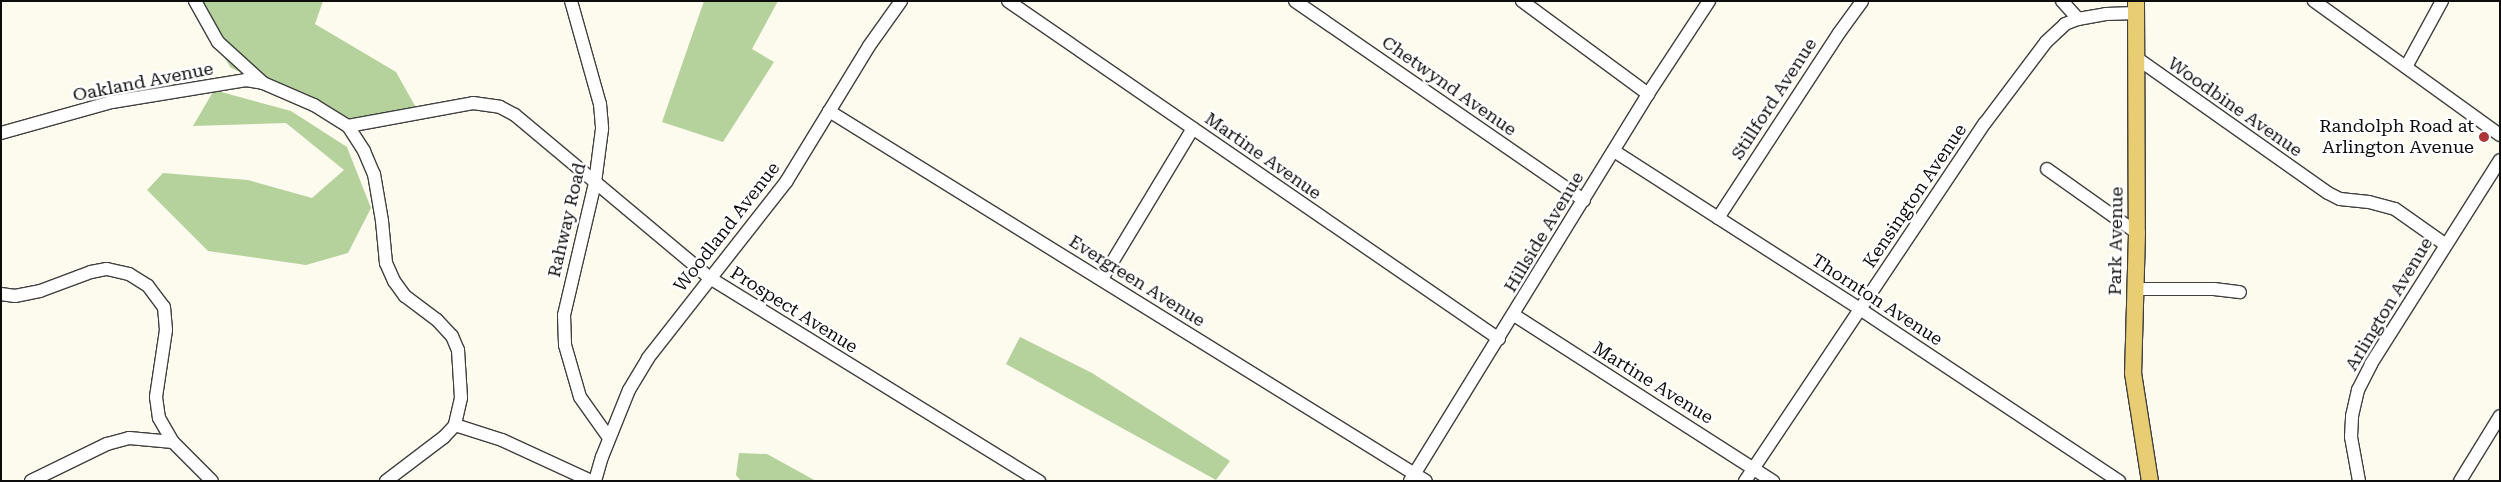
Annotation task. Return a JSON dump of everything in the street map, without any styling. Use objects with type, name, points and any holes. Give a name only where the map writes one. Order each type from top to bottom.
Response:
[{"type":"main road","name":"Park Avenue","points":[[2136,7],[2138,59],[2137,233],[2133,373],[2150,481]]},
{"type":"street","points":[[195,1],[218,42],[263,82],[314,105],[348,126],[364,151],[374,174],[382,221],[386,263],[394,281],[406,296],[438,320],[452,336],[458,350],[461,398],[456,425],[444,437],[386,481]]},
{"type":"street","name":"Rahway Road","points":[[571,1],[601,108],[602,129],[595,183],[564,316],[565,344],[580,397],[609,438]]},
{"type":"street","name":"Woodland Avenue","points":[[596,481],[609,438],[629,390],[648,358],[786,182],[869,46],[901,1]]},
{"type":"street","name":"Martine Avenue","points":[[1008,1],[1499,339]]},
{"type":"street","name":"Chetwynd Avenue","points":[[1295,1],[1584,200]]},
{"type":"street","points":[[1522,1],[1648,94]]},
{"type":"street","name":"Hillside Avenue","points":[[1412,477],[1514,315],[1648,94],[1709,1]]},
{"type":"street","name":"Stillford Avenue","points":[[1718,218],[1862,1]]},
{"type":"street","points":[[2062,1],[2078,19],[2136,7]]},
{"type":"street","points":[[2314,1],[2500,134]]},
{"type":"street","points":[[2406,67],[2442,1]]},
{"type":"street","name":"Kensington Avenue","points":[[1745,481],[1985,124],[2046,42],[2065,24],[2078,19]]},
{"type":"street","name":"Woodbine Avenue","points":[[2138,59],[2328,193],[2340,200],[2369,202],[2395,209],[2446,245]]},
{"type":"street","name":"Oakland Avenue","points":[[1,133],[112,102],[246,80],[263,82]]},
{"type":"street","name":"Prospect Avenue","points":[[348,126],[473,103],[500,107],[515,115],[710,278],[1039,481]]},
{"type":"street","name":"Evergreen Avenue","points":[[829,111],[1102,279],[1412,477],[1426,481]]},
{"type":"street","points":[[1102,279],[1193,128]]},
{"type":"street","name":"Thornton Avenue","points":[[1614,151],[1860,309],[2119,481]]},
{"type":"street","name":"Arlington Avenue","points":[[2359,481],[2352,437],[2352,416],[2358,390],[2371,364],[2500,160]]},
{"type":"street","points":[[2047,169],[2137,233]]},
{"type":"street","points":[[1,294],[15,296],[40,291],[92,272],[108,269],[129,274],[148,286],[164,307],[166,330],[156,397],[159,418],[173,442],[212,481]]},
{"type":"street","points":[[2135,289],[2214,289],[2240,292]]},
{"type":"street","name":"Martine Avenue","points":[[1514,315],[1773,481]]},
{"type":"street","points":[[2460,481],[2500,416]]},
{"type":"street","points":[[456,425],[502,440],[592,481]]},
{"type":"street","points":[[31,481],[107,444],[129,438],[173,442]]},
{"type":"green space","points":[[194,1],[323,1],[315,24],[396,72],[419,113],[353,132],[230,67]]},
{"type":"green space","points":[[704,1],[778,1],[752,49],[774,62],[723,142],[662,122]]},
{"type":"green space","points":[[214,90],[291,111],[347,147],[371,208],[348,253],[306,265],[208,251],[147,190],[163,173],[248,180],[312,198],[344,170],[286,123],[193,126]]},
{"type":"green space","points":[[1020,337],[1092,373],[1230,461],[1216,480],[1006,364]]},
{"type":"green space","points":[[739,453],[767,454],[816,481],[741,481],[736,475]]},
{"type":"place","name":"Randolph Road at Arlington Avenue","points":[[2484,137]]}]
